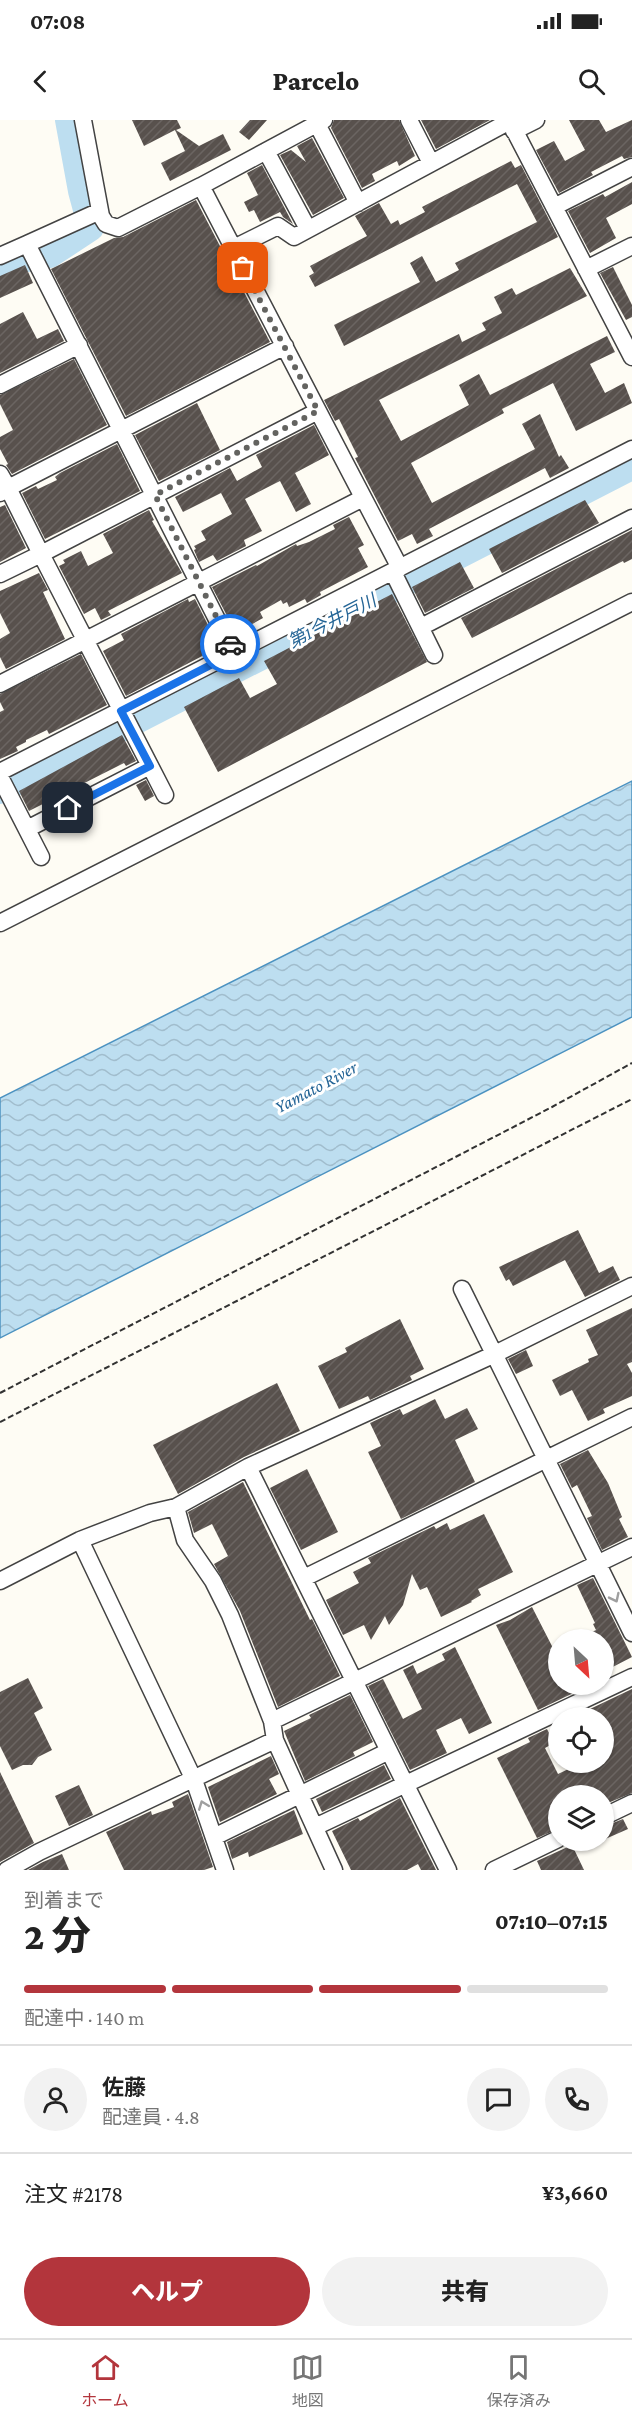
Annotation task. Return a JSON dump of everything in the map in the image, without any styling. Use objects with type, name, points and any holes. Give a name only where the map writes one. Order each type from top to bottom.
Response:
[{"type":"street","points":[[83,120],[92,215]]},
{"type":"street","points":[[409,120],[431,164]]},
{"type":"street","points":[[232,249],[278,226],[294,237],[511,124],[536,120]]},
{"type":"street","points":[[92,215],[118,228],[320,122],[358,203]]},
{"type":"street","points":[[511,124],[586,269],[625,328],[632,357]]},
{"type":"street","points":[[266,151],[308,229]]},
{"type":"street","points":[[554,207],[632,167]]},
{"type":"street","points":[[201,186],[363,498],[435,655]]},
{"type":"street","points":[[0,256],[92,215]]},
{"type":"street","points":[[27,244],[234,653]]},
{"type":"street","points":[[586,269],[632,246]]},
{"type":"street","points":[[0,385],[79,345]]},
{"type":"street","points":[[165,795],[3,485],[122,430],[285,346]]},
{"type":"street","points":[[0,574],[318,411]]},
{"type":"street","points":[[41,857],[0,774],[632,449]]},
{"type":"street","points":[[0,684],[363,498]]},
{"type":"street","points":[[420,626],[632,518]]},
{"type":"street","points":[[0,924],[632,602]]},
{"type":"street","points":[[27,828],[149,765]]},
{"type":"street","points":[[0,1581],[80,1540],[150,1513],[176,1507],[248,1467],[495,1354],[632,1286]]},
{"type":"street","points":[[462,1289],[632,1633]]},
{"type":"street","points":[[304,1578],[632,1417]]},
{"type":"street","points":[[248,1467],[448,1870]]},
{"type":"street","points":[[176,1507],[185,1540],[213,1581],[230,1615],[272,1721],[275,1740],[334,1870]]},
{"type":"street","points":[[80,1540],[194,1780],[225,1870]]},
{"type":"street","points":[[272,1721],[632,1547]]},
{"type":"street","points":[[315,1827],[632,1677]]},
{"type":"street","points":[[7,1870],[39,1852],[275,1740]]},
{"type":"street","points":[[214,1837],[389,1751]]},
{"type":"street","points":[[614,1812],[632,1803]]},
{"type":"street","points":[[494,1870],[548,1844]]},
{"type":"path","points":[[0,1393],[552,1107],[632,1063]]},
{"type":"path","points":[[0,1422],[632,1099]]},
{"type":"water","name":"Yamato River","points":[[632,781],[632,1017],[0,1338],[0,1098]]},
{"type":"building","points":[[132,120],[177,120],[181,128],[176,130],[199,146],[223,134],[231,150],[170,181],[161,163],[185,151],[175,130],[144,146]]},
{"type":"building","points":[[250,120],[267,120],[249,140],[239,132]]},
{"type":"building","points":[[334,120],[399,120],[415,156],[399,166],[397,161],[372,174],[375,181],[362,188],[331,128]]},
{"type":"building","points":[[421,120],[490,120],[436,149]]},
{"type":"building","points":[[569,120],[599,120],[606,132],[632,120],[632,157],[624,159],[622,156],[591,172],[593,175],[559,193],[536,150],[554,141],[565,161],[585,150]]},
{"type":"building","points":[[312,138],[344,198],[313,215],[280,155],[291,150],[306,162],[297,146]]},
{"type":"building","points":[[511,161],[515,168],[521,165],[558,237],[344,346],[334,325],[420,282],[410,263],[422,256],[436,282],[459,270],[455,263],[537,222],[517,184],[315,287],[309,276],[314,273],[310,266],[367,236],[355,216],[379,203],[391,224],[398,220],[400,225],[425,212],[422,207]]},
{"type":"building","points":[[262,165],[293,224],[280,212],[260,222],[254,210],[249,212],[244,202],[258,195],[247,173]]},
{"type":"building","points":[[632,182],[632,204],[606,218],[616,238],[590,253],[568,211],[603,194],[605,197]]},
{"type":"building","points":[[196,200],[270,342],[126,416],[51,269],[114,238],[123,237]]},
{"type":"building","points":[[25,265],[33,283],[0,298],[0,276]]},
{"type":"building","points":[[613,267],[632,305],[632,317],[626,320],[600,273]]},
{"type":"building","points":[[570,268],[587,296],[379,400],[401,441],[469,405],[459,385],[479,374],[490,395],[607,336],[615,352],[590,364],[605,393],[624,383],[632,403],[576,431],[553,383],[502,409],[504,413],[411,463],[432,503],[535,449],[522,424],[540,414],[559,457],[561,455],[569,468],[550,478],[545,468],[429,529],[433,536],[417,544],[412,534],[398,541],[355,458],[358,457],[339,419],[335,421],[324,400],[459,334],[462,342],[486,330],[482,323],[502,313],[494,297],[512,288],[516,295]]},
{"type":"building","points":[[23,312],[37,339],[58,329],[64,341],[0,373],[0,324]]},
{"type":"building","points":[[74,359],[107,425],[12,474],[0,449],[0,437],[13,430],[0,404],[0,395]]},
{"type":"building","points":[[197,403],[220,450],[159,481],[135,435]]},
{"type":"building","points":[[314,425],[329,455],[295,473],[311,504],[296,512],[280,481],[272,485],[245,499],[262,531],[244,540],[246,546],[217,561],[213,555],[199,562],[194,546],[206,540],[201,531],[232,514],[221,493],[183,512],[175,497],[230,468],[237,481],[262,467],[256,455]]},
{"type":"building","points":[[117,444],[140,491],[45,539],[22,493],[36,486],[38,489],[57,480],[55,477],[60,473]]},
{"type":"building","points":[[585,500],[599,523],[502,573],[489,549]]},
{"type":"building","points":[[5,505],[26,548],[0,562],[0,507]]},
{"type":"building","points":[[149,510],[154,520],[152,521],[182,573],[108,611],[111,615],[101,620],[95,608],[84,614],[59,566],[65,563],[63,560],[81,551],[88,566],[113,553],[103,534]]},
{"type":"building","points":[[349,517],[364,545],[358,548],[368,567],[320,592],[321,595],[307,603],[305,599],[289,607],[287,602],[283,604],[281,600],[260,612],[263,618],[236,633],[212,587],[257,566],[296,544],[297,546],[309,542],[335,529],[333,525]]},
{"type":"building","points":[[632,530],[632,559],[624,563],[623,561],[472,638],[461,618]]},
{"type":"building","points":[[460,562],[474,588],[425,613],[412,587]]},
{"type":"building","points":[[39,573],[48,590],[43,592],[65,639],[6,669],[0,657],[0,639],[10,633],[0,613],[0,591]]},
{"type":"building","points":[[392,594],[427,662],[218,772],[184,707],[239,678],[250,698],[277,684],[264,661]]},
{"type":"building","points":[[188,599],[189,602],[195,599],[217,646],[207,651],[208,653],[126,696],[103,651],[124,640],[121,634]]},
{"type":"building","points":[[81,654],[107,705],[49,734],[47,730],[26,740],[16,747],[18,751],[0,759],[0,712],[4,710],[0,702],[0,694]]},
{"type":"building","points":[[122,735],[136,761],[126,766],[124,763],[29,811],[19,791]]},
{"type":"building","points":[[146,780],[154,796],[145,801],[136,785]]},
{"type":"building","points":[[578,1230],[599,1273],[613,1266],[620,1280],[585,1297],[565,1260],[513,1286],[509,1279],[506,1281],[499,1267]]},
{"type":"building","points":[[632,1308],[632,1362],[627,1364],[632,1373],[632,1396],[603,1409],[605,1413],[588,1421],[572,1390],[560,1396],[552,1380],[589,1362],[588,1359],[598,1355],[586,1330]]},
{"type":"building","points":[[400,1319],[424,1369],[410,1376],[412,1380],[370,1400],[368,1396],[339,1409],[318,1366],[347,1352],[345,1348]]},
{"type":"building","points":[[526,1350],[533,1366],[516,1374],[508,1359]]},
{"type":"building","points":[[277,1383],[300,1431],[244,1457],[178,1494],[153,1445]]},
{"type":"building","points":[[435,1399],[445,1419],[467,1408],[478,1429],[455,1440],[475,1482],[401,1519],[368,1452],[381,1446],[370,1423],[400,1409],[403,1415]]},
{"type":"building","points":[[588,1450],[608,1483],[622,1517],[619,1519],[628,1537],[602,1550],[587,1518],[592,1516],[577,1485],[572,1488],[560,1464]]},
{"type":"building","points":[[307,1469],[338,1532],[301,1550],[270,1488]]},
{"type":"building","points":[[243,1482],[340,1676],[278,1707],[240,1611],[214,1564],[228,1556],[212,1524],[194,1533],[188,1512]]},
{"type":"building","points":[[484,1514],[513,1572],[478,1589],[481,1595],[472,1602],[441,1617],[427,1587],[420,1590],[412,1574],[403,1605],[389,1625],[385,1616],[371,1640],[364,1625],[343,1635],[326,1600],[359,1583],[353,1572],[371,1563],[368,1558],[434,1526],[436,1529],[447,1523],[450,1530]]},
{"type":"building","points":[[593,1578],[632,1657],[614,1666],[614,1629],[596,1629],[593,1624],[595,1623],[577,1585]]},
{"type":"building","points":[[532,1607],[548,1638],[548,1695],[569,1695],[538,1710],[496,1625]]},
{"type":"building","points":[[455,1647],[492,1723],[469,1734],[461,1718],[436,1730],[447,1753],[410,1770],[368,1686],[383,1679],[403,1719],[422,1709],[403,1670],[413,1665],[417,1674],[445,1660],[442,1654]]},
{"type":"building","points":[[28,1678],[43,1708],[34,1713],[52,1750],[38,1757],[32,1765],[23,1765],[12,1770],[0,1746],[0,1692]]},
{"type":"building","points":[[632,1689],[632,1793],[614,1800],[614,1785],[548,1785],[548,1833],[537,1838],[497,1758],[530,1742],[528,1738],[547,1729],[548,1746],[545,1748],[548,1754],[548,1773],[614,1773],[614,1707],[594,1707]]},
{"type":"building","points":[[350,1695],[373,1742],[353,1752],[355,1756],[305,1781],[284,1731],[311,1718],[309,1715]]},
{"type":"building","points":[[271,1756],[279,1774],[269,1779],[277,1794],[220,1822],[208,1787]]},
{"type":"building","points":[[384,1765],[391,1779],[322,1812],[316,1799]]},
{"type":"building","points":[[0,1772],[34,1843],[0,1862]]},
{"type":"building","points":[[79,1785],[93,1815],[69,1826],[55,1796]]},
{"type":"building","points":[[188,1794],[213,1867],[204,1870],[124,1870],[106,1832],[151,1811],[152,1815],[174,1807],[172,1802]]},
{"type":"building","points":[[400,1798],[436,1870],[421,1870],[418,1864],[407,1870],[351,1870],[332,1831],[358,1818],[360,1821]]},
{"type":"building","points":[[294,1810],[303,1834],[249,1857],[248,1852],[232,1859],[227,1842]]},
{"type":"building","points":[[623,1819],[628,1829],[614,1835],[614,1823]]},
{"type":"building","points":[[559,1851],[575,1851],[584,1870],[541,1870],[537,1861]]},
{"type":"building","points":[[62,1854],[69,1870],[28,1870],[43,1862]]},
{"type":"waterway","points":[[0,267],[11,262],[50,255],[91,228],[81,191],[68,120]]},
{"type":"waterway","name":"第1今井戸川","points":[[0,791],[632,467]]},
{"type":"way so far","points":[[230,644],[155,495],[318,411],[243,268]]},
{"type":"route","points":[[68,808],[150,766],[121,711],[234,653],[230,644]]}]
